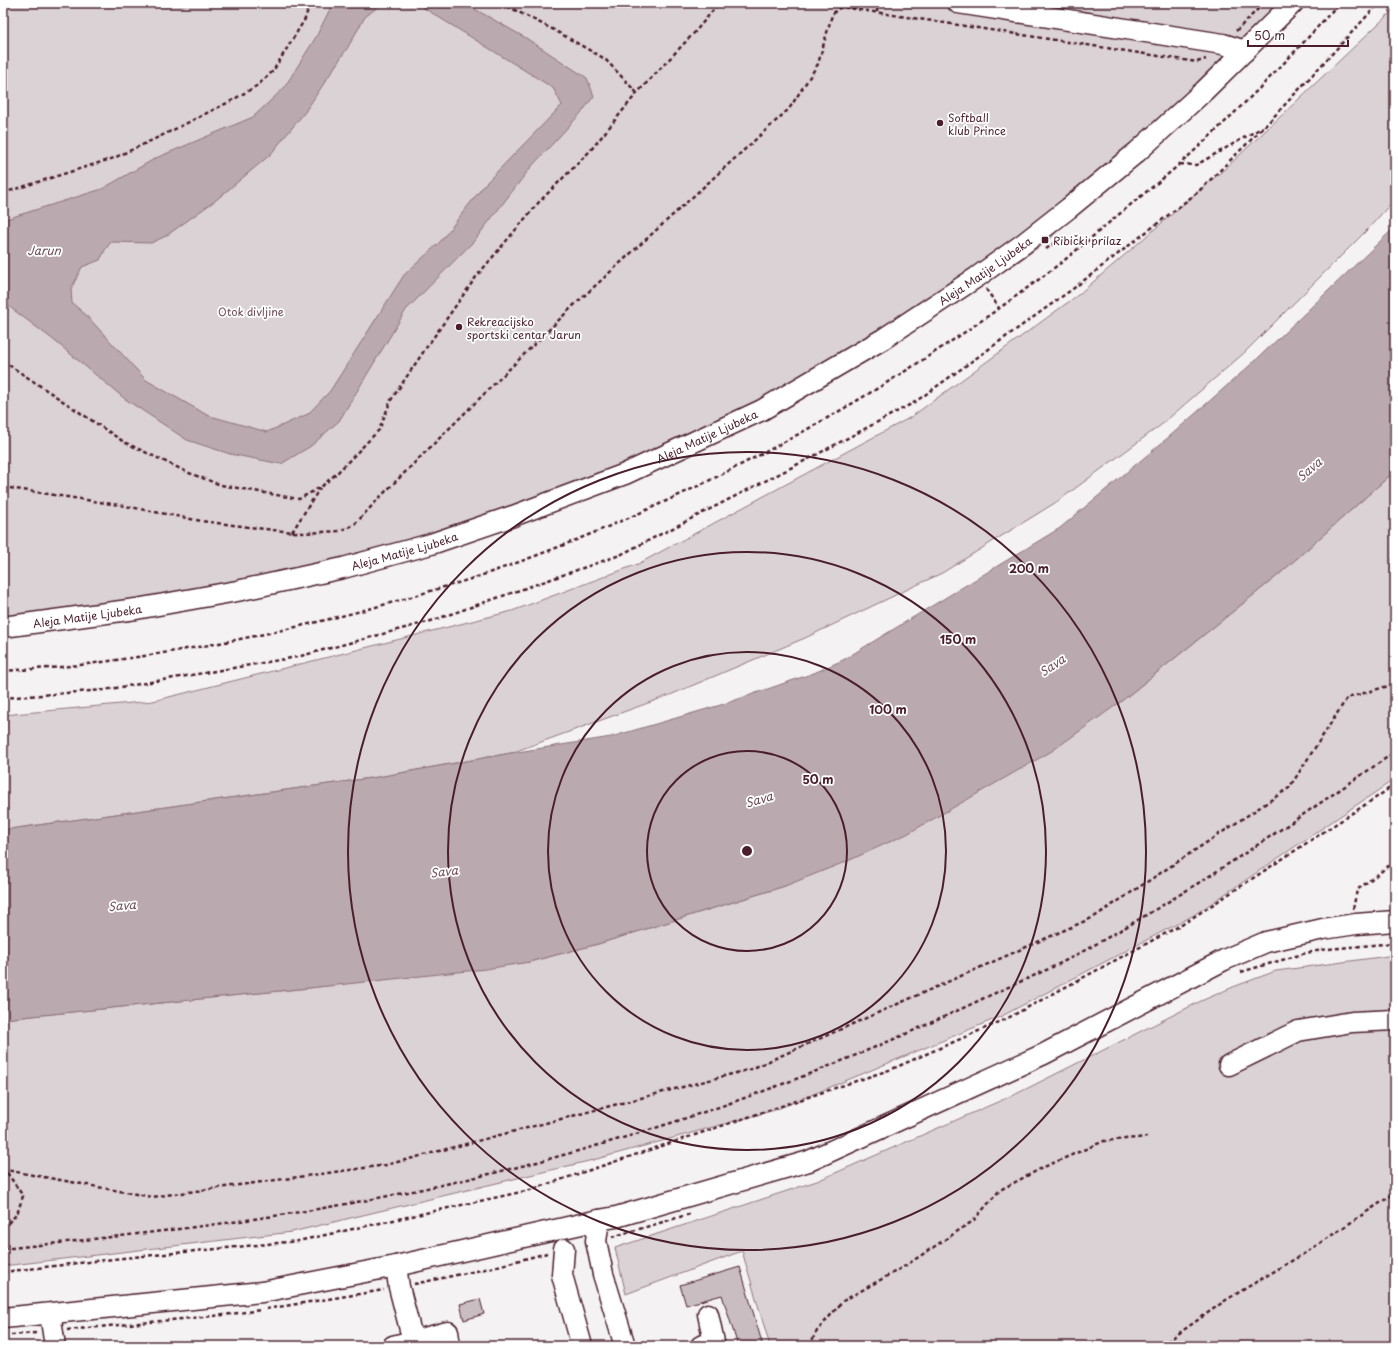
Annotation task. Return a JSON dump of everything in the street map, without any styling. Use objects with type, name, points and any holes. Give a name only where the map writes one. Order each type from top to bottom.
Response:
[{"type":"street","points":[[958,3],[1223,44],[1245,51]]},
{"type":"street","name":"Aleja Matije Ljubeka","points":[[3,627],[136,609],[237,591],[343,568],[431,544],[513,516],[625,474],[754,414],[883,339],[977,277],[1023,244],[1137,152],[1204,92],[1294,3]]},
{"type":"street","points":[[7,1327],[50,1314],[262,1292],[396,1266],[616,1217],[809,1161],[1044,1054],[1224,960],[1266,942],[1323,929],[1395,921]]},
{"type":"street","points":[[1229,1065],[1298,1031],[1352,1022],[1395,1020]]},
{"type":"street","points":[[599,1220],[596,1241],[603,1274],[625,1346]]},
{"type":"street","points":[[564,1249],[562,1275],[582,1346]]},
{"type":"street","points":[[396,1266],[399,1287],[413,1341]]},
{"type":"street","points":[[48,1340],[50,1314]]},
{"type":"street","points":[[701,1346],[714,1342],[708,1314]]},
{"type":"street","points":[[393,1346],[448,1332],[450,1346]]},
{"type":"path","points":[[3,193],[114,158],[168,133],[258,85],[273,71],[305,19],[310,3]]},
{"type":"path","points":[[501,3],[606,59],[637,93]]},
{"type":"path","points":[[3,361],[124,442],[189,473],[221,485],[299,499],[320,487],[379,430],[391,400],[476,277],[539,202],[590,151],[637,93],[695,32],[719,3]]},
{"type":"path","points":[[835,3],[837,9]]},
{"type":"path","points":[[877,12],[878,3]]},
{"type":"path","points":[[3,487],[126,506],[201,521],[304,533],[339,531],[354,525],[382,494],[573,306],[789,110],[818,64],[832,15],[837,9],[842,7],[877,12],[1197,62],[1209,58],[1264,3]]},
{"type":"path","points":[[1179,164],[1196,165],[1267,124]]},
{"type":"path","points":[[989,294],[999,308]]},
{"type":"path","points":[[292,532],[320,487]]},
{"type":"path","points":[[1395,544],[1392,572],[1395,576]]},
{"type":"path","points":[[5,1171],[152,1197],[386,1165],[751,1069],[1094,917],[1289,788],[1346,698],[1395,684]]},
{"type":"path","points":[[3,1249],[147,1233],[305,1211],[384,1197],[492,1173],[638,1134],[764,1091],[890,1041],[1075,955],[1177,897],[1250,851],[1395,752]]},
{"type":"path","points":[[3,1272],[113,1259],[298,1241],[530,1190],[892,1069],[1006,1019],[1183,924],[1380,796],[1395,784]]},
{"type":"path","points":[[1350,925],[1357,890],[1395,861]]},
{"type":"path","points":[[809,1346],[817,1331],[843,1301],[905,1266],[973,1221],[1000,1190],[1044,1167],[1104,1141],[1147,1137]]},
{"type":"path","points":[[3,1228],[17,1214],[23,1196],[5,1171]]},
{"type":"path","points":[[1161,1346],[1226,1300],[1305,1253],[1395,1193]]},
{"type":"path","points":[[407,1285],[490,1268],[564,1249]]},
{"type":"path","points":[[7,1327],[48,1340]]},
{"type":"green space","name":"Rekreacijsko sportski centar Jarun","points":[[3,3],[1300,3],[1070,217],[1050,239],[1015,264],[974,289],[543,514],[3,634]]},
{"type":"green space","points":[[1395,6],[1395,199],[1367,230],[1244,353],[1161,425],[1058,501],[942,573],[805,638],[670,695],[511,753],[378,777],[3,830],[3,715],[153,701],[512,611],[638,564],[911,417],[1078,295],[1228,166],[1392,11]]},
{"type":"green space","points":[[1395,471],[1395,779],[1194,915],[1002,1016],[775,1110],[593,1160],[292,1232],[3,1266],[3,1019],[309,988],[529,962],[598,944],[785,886],[1119,703],[1276,577]]},
{"type":"green space","points":[[1395,955],[1394,1346],[770,1346],[742,1251],[626,1294],[615,1248],[817,1181],[1018,1093],[1201,1001],[1233,987],[1276,971]]},
{"type":"water","name":"Jarun","points":[[333,3],[383,3],[365,17],[348,47],[305,112],[270,155],[216,200],[166,236],[151,243],[111,242],[100,260],[82,267],[71,289],[72,303],[85,314],[146,380],[207,415],[267,432],[308,414],[330,391],[404,275],[440,242],[485,184],[562,105],[553,88],[419,5],[411,3],[464,3],[526,38],[587,78],[594,96],[582,112],[531,167],[474,241],[406,310],[339,421],[311,446],[281,464],[230,454],[187,440],[125,399],[51,338],[3,302],[3,220],[102,189],[156,158],[253,117],[284,88],[316,37]]},
{"type":"water","name":"Sava","points":[[1395,227],[1395,471],[1276,577],[1119,703],[1052,751],[907,834],[850,860],[785,886],[598,944],[529,962],[486,969],[3,1019],[3,830],[378,777],[611,737],[724,704],[814,673],[843,660],[1060,528],[1170,436],[1257,359]]},
{"type":"building","points":[[740,1267],[763,1346],[738,1346],[722,1295],[686,1305],[680,1285]]},
{"type":"building","points":[[480,1299],[484,1314],[464,1320],[460,1304]]},
{"type":"place","name":"Softball klub Prince","points":[[940,123]]},
{"type":"place","name":"Ribički prilaz","points":[[1045,240]]},
{"type":"place","name":"Rekreacijsko sportski centar Jarun","points":[[459,327]]},
{"type":"park label","name":"Otok divljine","points":[[251,311]]}]
